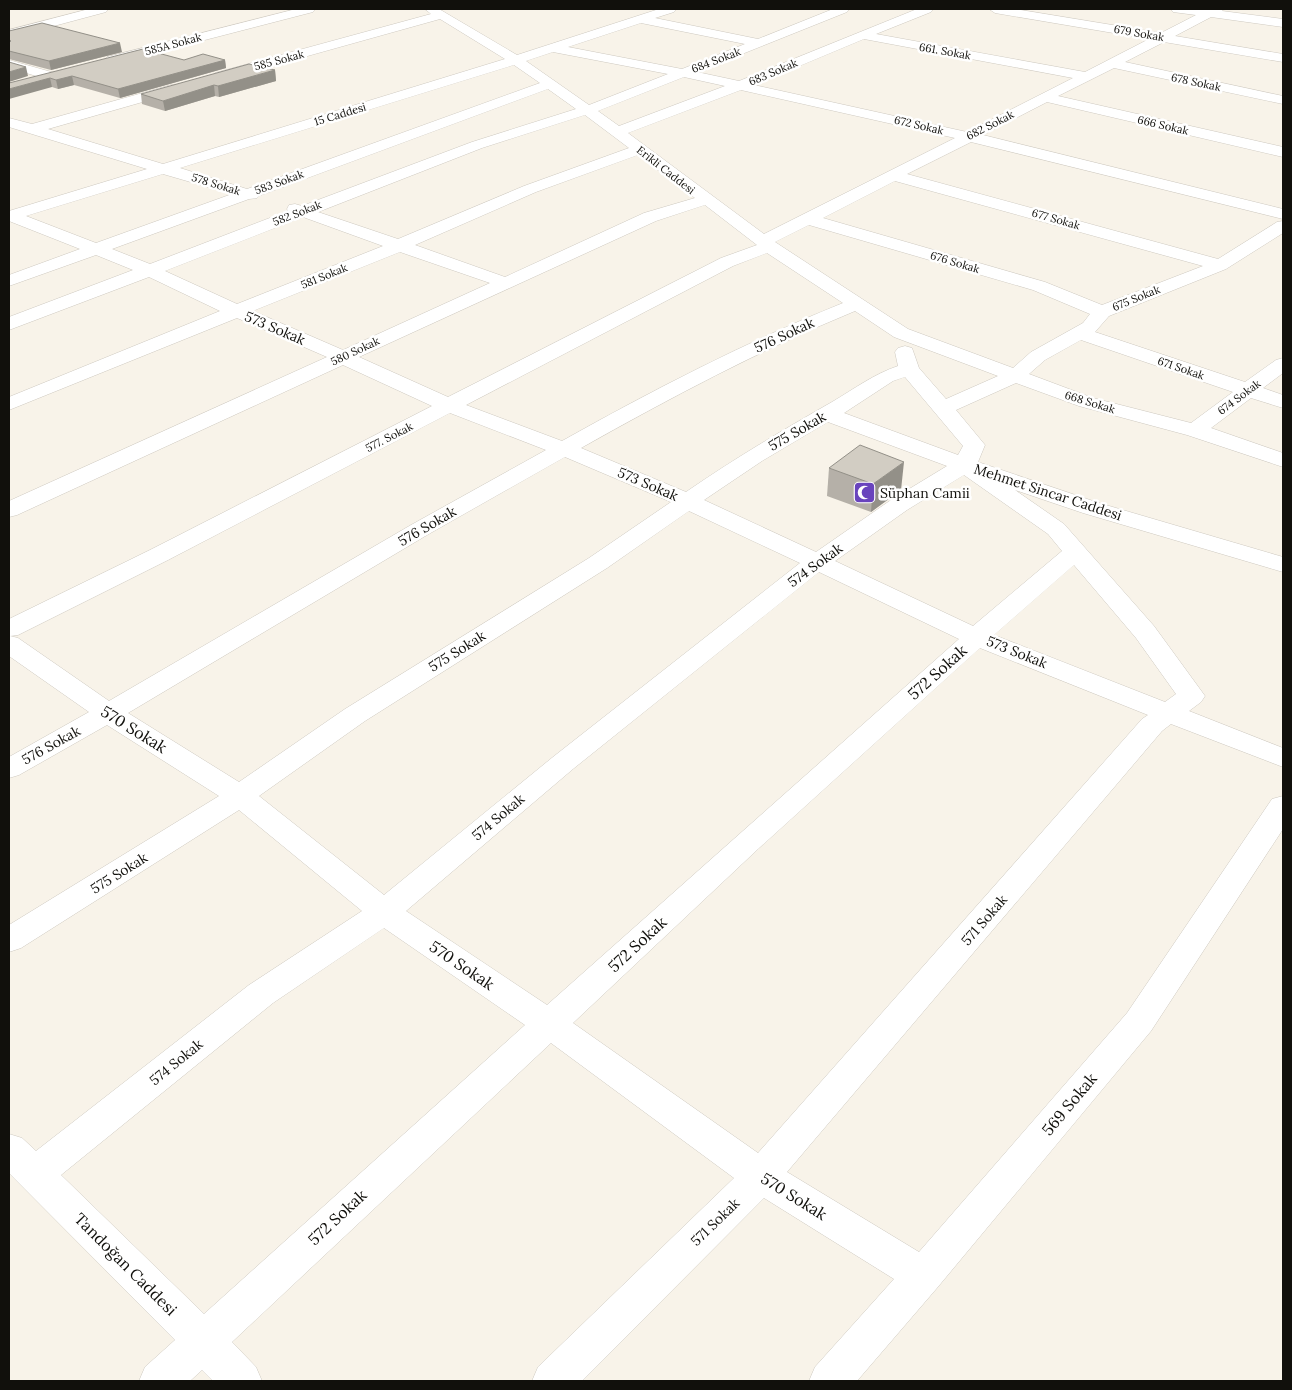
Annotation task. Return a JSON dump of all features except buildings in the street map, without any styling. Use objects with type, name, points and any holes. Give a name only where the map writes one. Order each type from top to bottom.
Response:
[{"type":"street","points":[[9,34],[102,9]]},
{"type":"street","name":"585A Sokak","points":[[98,64],[309,9]]},
{"type":"street","name":"15 Caddesi","points":[[14,212],[164,169],[516,60],[670,9]]},
{"type":"street","name":"684 Sokak","points":[[587,110],[843,9]]},
{"type":"street","name":"683 Sokak","points":[[617,132],[739,86],[927,9]]},
{"type":"street","name":"679 Sokak","points":[[995,9],[1283,58]]},
{"type":"street","points":[[1177,9],[1213,11],[1283,23]]},
{"type":"street","name":"682 Sokak","points":[[765,243],[891,175],[1213,11]]},
{"type":"street","name":"Erikli Caddesi","points":[[436,12],[516,60],[617,132],[705,200],[765,243],[900,333]]},
{"type":"street","name":"585 Sokak","points":[[30,128],[198,82],[436,12]]},
{"type":"street","points":[[640,19],[760,43]]},
{"type":"street","points":[[16,20],[38,26]]},
{"type":"street","points":[[806,25],[824,28]]},
{"type":"street","name":"661. Sokak","points":[[843,32],[1085,76]]},
{"type":"street","name":"672 Sokak","points":[[553,48],[683,73],[968,136],[1283,214]]},
{"type":"street","name":"678 Sokak","points":[[1110,63],[1283,100]]},
{"type":"street","points":[[9,64],[55,75],[25,83]]},
{"type":"street","name":"583 Sokak","points":[[9,282],[550,84]]},
{"type":"street","name":"666 Sokak","points":[[1043,97],[1283,152]]},
{"type":"street","name":"582 Sokak","points":[[9,324],[476,145],[587,110]]},
{"type":"street","name":"578 Sokak","points":[[9,122],[302,212],[506,283]]},
{"type":"street","name":"581 Sokak","points":[[9,404],[401,245],[530,189],[640,149]]},
{"type":"street","name":"677 Sokak","points":[[891,175],[1014,207],[1220,265]]},
{"type":"street","name":"580 Sokak","points":[[9,510],[650,217],[705,200]]},
{"type":"street","name":"573 Sokak","points":[[14,212],[96,249],[149,270],[235,311],[272,325],[450,406],[564,448],[687,501],[976,637],[1283,758]]},
{"type":"street","name":"676 Sokak","points":[[807,219],[1038,286],[1102,312]]},
{"type":"street","name":"675 Sokak","points":[[943,408],[1015,376],[1038,356],[1090,327],[1102,312],[1220,265],[1283,226]]},
{"type":"street","name":"577. Sokak","points":[[9,629],[159,555],[765,243]]},
{"type":"street","name":"576 Sokak","points":[[9,769],[419,530],[640,406],[792,330],[857,304]]},
{"type":"street","name":"Mehmet Sincar Caddesi","points":[[900,333],[910,368],[974,445],[965,465],[1091,508],[1278,556]]},
{"type":"street","name":"668 Sokak","points":[[900,333],[1086,402],[1195,430],[1283,460]]},
{"type":"street","name":"671 Sokak","points":[[1079,333],[1283,402]]},
{"type":"street","name":"674 Sokak","points":[[1195,430],[1283,364]]},
{"type":"street","name":"575 Sokak","points":[[9,940],[240,796],[355,715],[598,563],[754,456],[886,377],[910,368]]},
{"type":"street","points":[[827,414],[965,465]]},
{"type":"street","name":"571 Sokak","points":[[554,1381],[762,1176],[1152,725],[1191,696],[1145,632],[1056,529],[965,465]]},
{"type":"street","name":"574 Sokak","points":[[22,1162],[260,994],[384,912],[563,762],[816,563],[899,505],[965,465]]},
{"type":"street","name":"572 Sokak","points":[[160,1381],[747,842],[976,637],[1075,552]]},
{"type":"street","name":"570 Sokak","points":[[9,644],[108,713],[240,796],[384,912],[549,1024],[762,1176],[923,1276]]},
{"type":"street","name":"569 Sokak","points":[[836,1380],[1139,1022],[1283,806]]},
{"type":"street","name":"Tandoğan Caddesi","points":[[22,1162],[241,1381]]},
{"type":"place","name":"Süphan Camii","points":[[864,493]]}]
